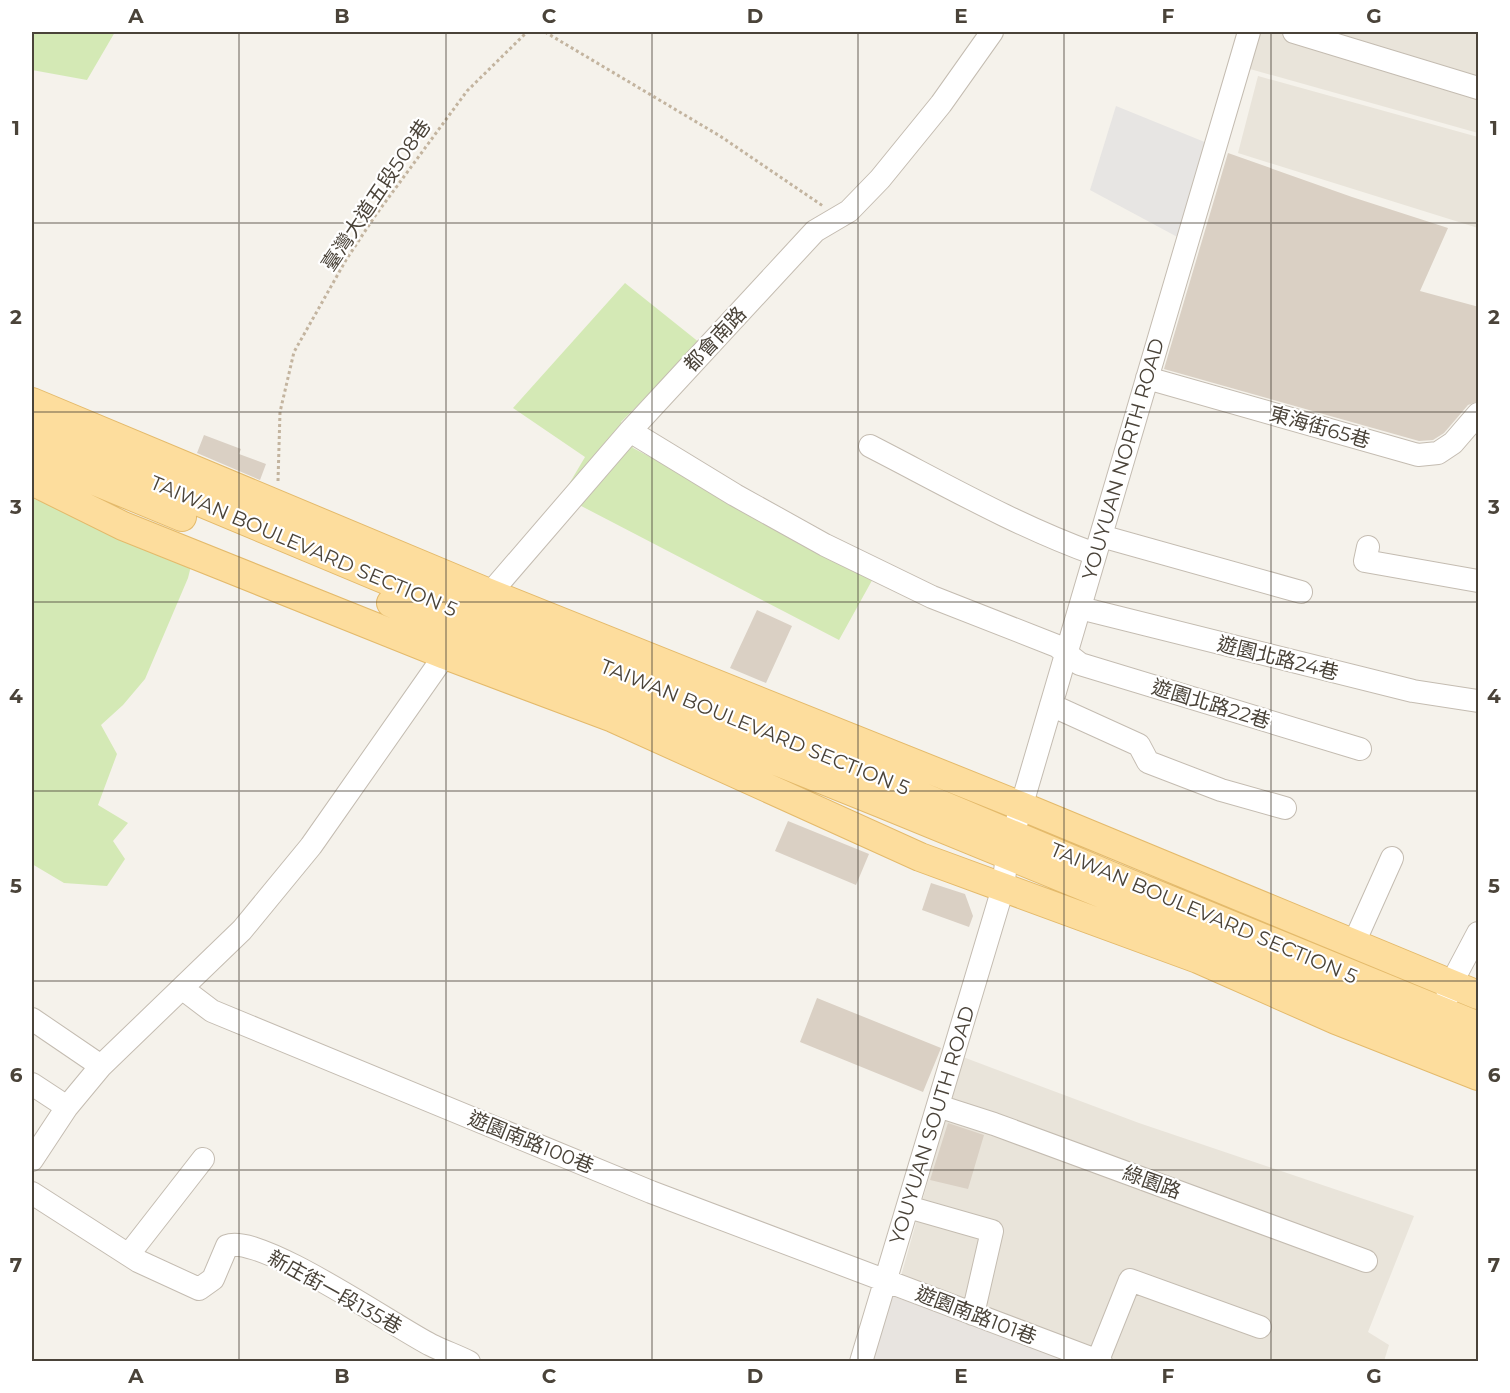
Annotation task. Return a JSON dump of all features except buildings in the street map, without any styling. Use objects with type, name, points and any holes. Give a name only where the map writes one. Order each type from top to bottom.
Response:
[{"type":"main road","name":"TAIWAN BOULEVARD SECTION 5","points":[[32,402],[489,593],[1022,806],[1353,945],[1479,995]]},
{"type":"main road","name":"TAIWAN BOULEVARD SECTION 5","points":[[32,428],[140,477],[459,635],[613,718],[920,857],[1198,959],[1336,1020],[1436,1034],[1479,1026]]},
{"type":"main road","name":"TAIWAN BOULEVARD SECTION 5","points":[[32,455],[348,584],[459,635]]},
{"type":"main road","name":"TAIWAN BOULEVARD SECTION 5","points":[[32,481],[123,526],[459,635],[611,667],[799,743],[1010,844],[1111,876],[1436,1034],[1479,1050]]},
{"type":"main road","name":"TAIWAN BOULEVARD SECTION 5","points":[[1436,1034],[1479,1076]]},
{"type":"street","name":"都會南路","points":[[32,1160],[67,1107],[101,1066],[242,930],[311,846],[489,593],[630,431],[815,231],[849,211],[880,179],[941,105],[992,32]]},
{"type":"street","name":"YOUYUAN NORTH ROAD","points":[[1003,888],[1010,844],[1249,32]]},
{"type":"street","points":[[1294,32],[1348,39],[1479,87]]},
{"type":"street","name":"東海街65巷","points":[[1148,378],[1418,455],[1438,453],[1453,443],[1479,414]]},
{"type":"street","name":"遊園北路22巷","points":[[630,431],[735,495],[825,545],[932,597],[1057,646],[1080,664],[1360,749]]},
{"type":"street","points":[[870,446],[992,510],[1065,544],[1098,545],[1302,592]]},
{"type":"street","points":[[1368,547],[1365,561],[1479,581]]},
{"type":"street","name":"遊園北路24巷","points":[[1080,608],[1413,691],[1479,701]]},
{"type":"street","points":[[1051,705],[1139,745],[1148,762],[1221,790],[1285,808]]},
{"type":"street","points":[[1353,945],[1392,858]]},
{"type":"street","name":"YOUYUAN SOUTH ROAD","points":[[861,1362],[1003,888]]},
{"type":"street","points":[[1436,1034],[1451,984],[1479,933]]},
{"type":"street","name":"遊園南路100巷","points":[[183,989],[212,1011],[651,1192],[885,1281]]},
{"type":"street","points":[[32,1019],[101,1066]]},
{"type":"street","points":[[32,1084],[67,1107]]},
{"type":"street","name":"綠園路","points":[[938,1106],[994,1124],[1366,1261]]},
{"type":"street","points":[[129,1254],[203,1159]]},
{"type":"street","name":"新庄街一段135巷","points":[[32,1193],[138,1261],[199,1289],[213,1279],[227,1245],[234,1243],[250,1246],[315,1276],[431,1345],[469,1362]]},
{"type":"street","points":[[908,1207],[992,1231],[973,1314]]},
{"type":"street","name":"遊園南路101巷","points":[[885,1281],[1099,1361]]},
{"type":"street","points":[[1099,1361],[1130,1281],[1260,1327]]},
{"type":"path","name":"臺灣大道五段508巷","points":[[277,504],[280,412],[294,352],[346,260],[375,216],[467,91],[527,32]]},
{"type":"path","points":[[545,32],[720,136],[839,217]]},
{"type":"shaded area","points":[[1260,32],[1478,32],[1478,133],[1250,69]]},
{"type":"shaded area","points":[[1258,76],[1478,137],[1478,228],[1238,153]]},
{"type":"shaded area","points":[[1116,106],[1212,145],[1183,240],[1090,190]]},
{"type":"shaded area","points":[[963,1057],[1139,1123],[1414,1216],[1368,1332],[1389,1345],[1384,1361],[1107,1361],[899,1283]]},
{"type":"shaded area","points":[[889,1295],[974,1324],[1075,1362],[871,1362]]},
{"type":"green space","points":[[32,32],[115,32],[87,80],[32,70]]},
{"type":"green space","points":[[625,283],[700,343],[621,422],[633,448],[875,575],[839,640],[562,496],[585,457],[513,408]]},
{"type":"green space","points":[[32,498],[192,562],[188,578],[145,679],[123,705],[101,725],[117,754],[98,805],[128,823],[113,841],[125,859],[107,886],[64,883],[32,864]]}]
